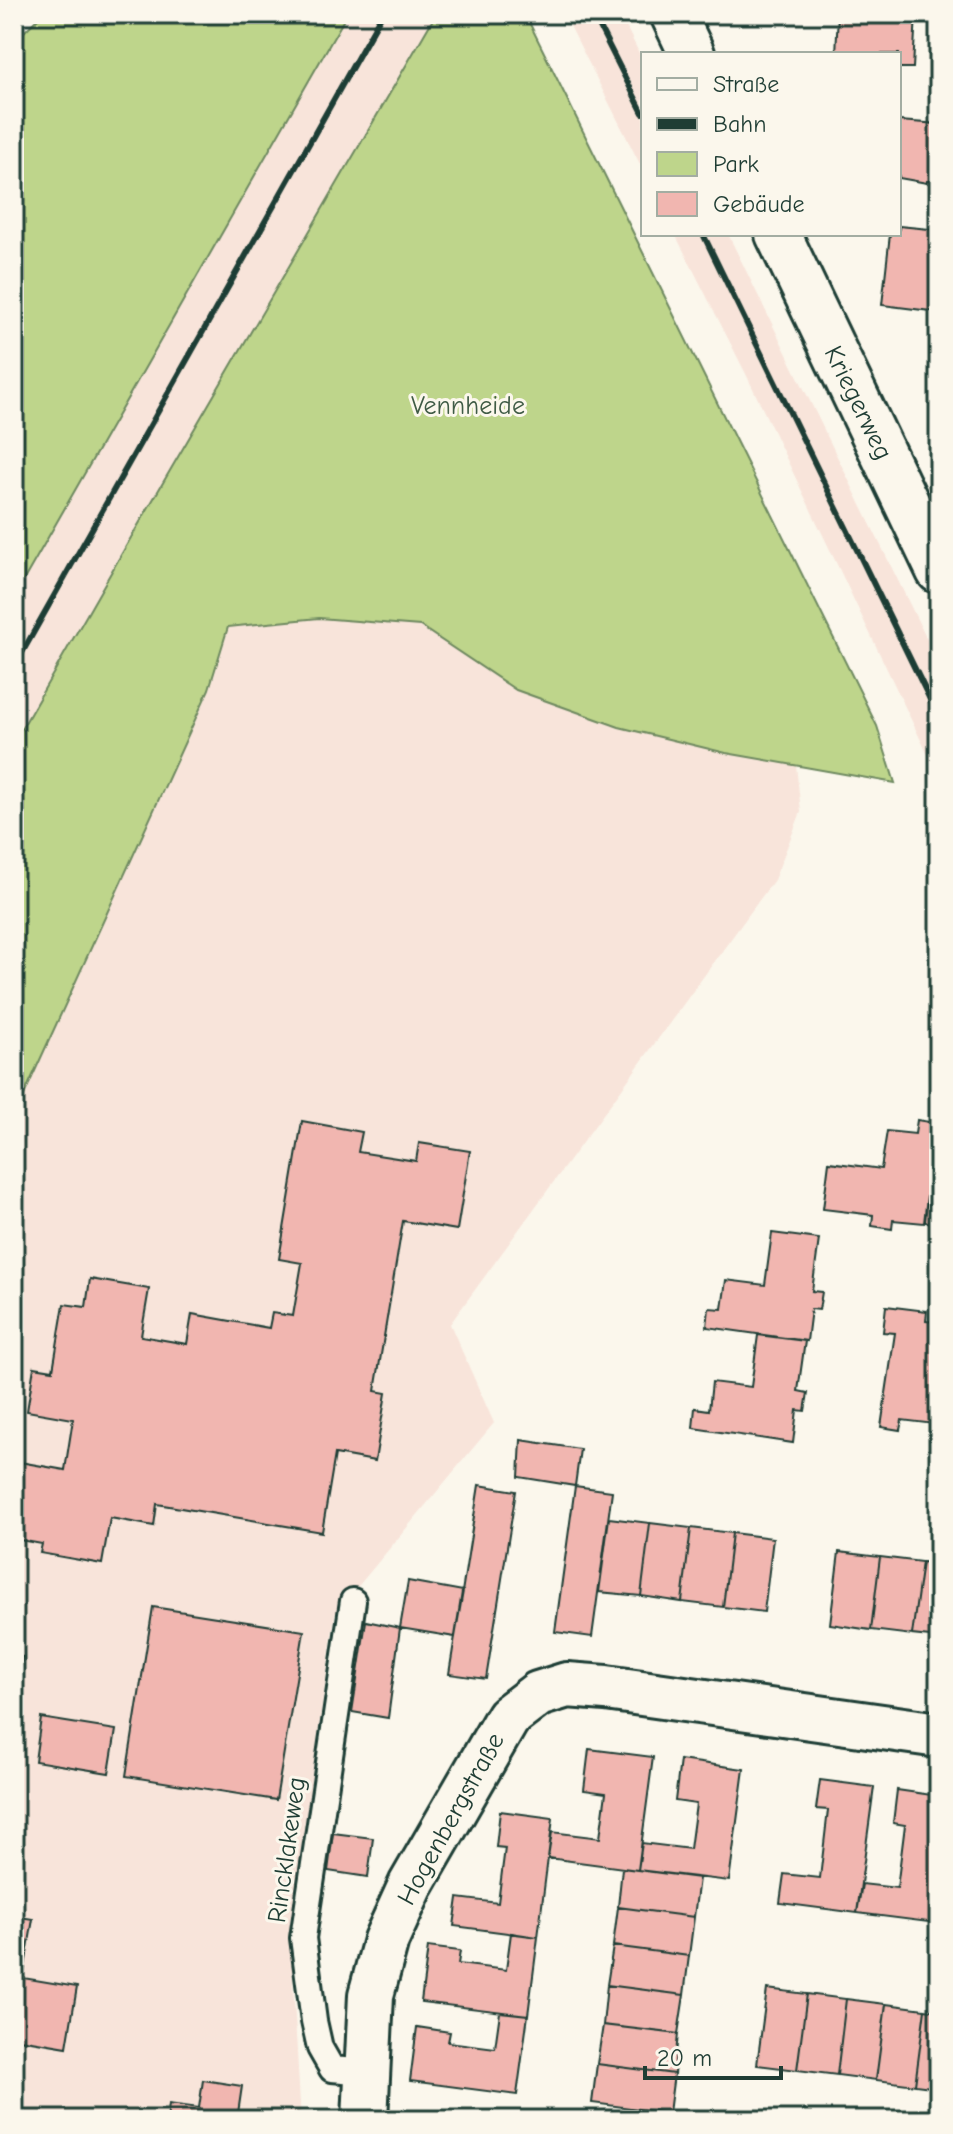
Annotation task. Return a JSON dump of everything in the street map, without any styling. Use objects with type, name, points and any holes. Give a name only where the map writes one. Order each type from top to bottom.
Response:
[{"type":"street","points":[[673,14],[691,52]]},
{"type":"street","name":"Kriegerweg","points":[[779,236],[939,571]]},
{"type":"street","name":"Hogenbergstraße","points":[[365,2120],[371,1995],[386,1940],[411,1885],[508,1717],[538,1694],[567,1685],[606,1688],[939,1735]]},
{"type":"lane","name":"Rincklakeweg","points":[[353,1601],[303,1938],[320,2048],[332,2069],[366,2072]]},
{"type":"shaded area","points":[[347,14],[436,14],[14,742],[14,597]]},
{"type":"shaded area","points":[[564,14],[620,14],[641,57],[641,166]]},
{"type":"shaded area","points":[[676,236],[729,236],[939,664],[939,778],[746,374]]},
{"type":"shaded area","points":[[319,618],[420,626],[516,690],[619,727],[726,753],[796,765],[801,812],[774,880],[450,1324],[494,1423],[335,1614],[290,1932],[301,2120],[14,2120],[14,1117],[209,689],[228,627]]},
{"type":"green space","points":[[42,14],[347,14],[14,597],[14,42]]},
{"type":"green space","name":"Vennheide","points":[[436,14],[525,14],[877,726],[895,783],[726,753],[619,727],[516,690],[420,626],[319,618],[228,627],[209,689],[14,1117],[14,742]]},
{"type":"building","points":[[838,14],[916,14],[913,68],[901,68],[901,52],[836,52]]},
{"type":"building","points":[[901,121],[939,124],[939,181],[927,183],[901,178]]},
{"type":"building","points":[[901,226],[939,230],[939,312],[882,305],[890,236],[901,236]]},
{"type":"building","points":[[917,1120],[935,1123],[924,1223],[893,1220],[892,1229],[872,1226],[873,1215],[823,1209],[829,1162],[881,1169],[887,1131],[915,1134]]},
{"type":"building","points":[[302,1121],[362,1132],[358,1152],[416,1161],[419,1143],[470,1151],[457,1230],[403,1221],[375,1391],[386,1393],[375,1461],[335,1454],[322,1532],[157,1504],[154,1526],[110,1518],[102,1564],[40,1553],[42,1544],[14,1539],[14,1461],[65,1470],[73,1419],[27,1411],[34,1367],[53,1370],[64,1304],[86,1307],[90,1279],[149,1289],[141,1336],[187,1344],[192,1314],[269,1328],[272,1313],[293,1316],[302,1263],[279,1259]]},
{"type":"building","points":[[930,1175],[939,1176],[939,1224],[925,1222]]},
{"type":"building","points":[[772,1233],[819,1239],[812,1291],[822,1292],[819,1310],[811,1309],[807,1341],[707,1327],[709,1308],[722,1309],[726,1280],[765,1285]]},
{"type":"building","points":[[886,1306],[927,1311],[926,1321],[939,1322],[939,1381],[934,1424],[902,1420],[900,1430],[881,1427],[895,1333],[883,1332]]},
{"type":"building","points":[[758,1335],[805,1341],[798,1391],[808,1393],[805,1411],[797,1410],[793,1443],[693,1428],[695,1408],[709,1410],[712,1382],[751,1387]]},
{"type":"building","points":[[521,1440],[580,1449],[575,1486],[519,1477]]},
{"type":"building","points":[[479,1485],[516,1491],[486,1679],[449,1674]]},
{"type":"building","points":[[575,1486],[612,1491],[592,1637],[555,1632]]},
{"type":"building","points":[[609,1518],[650,1523],[641,1596],[599,1592]]},
{"type":"building","points":[[650,1523],[691,1528],[682,1602],[641,1596]]},
{"type":"building","points":[[691,1528],[732,1533],[723,1607],[682,1602]]},
{"type":"building","points":[[732,1533],[773,1538],[764,1612],[723,1607]]},
{"type":"building","points":[[839,1552],[880,1557],[871,1630],[830,1624]]},
{"type":"building","points":[[880,1557],[922,1562],[912,1635],[871,1630]]},
{"type":"building","points":[[922,1562],[939,1564],[939,1638],[912,1635]]},
{"type":"building","points":[[408,1581],[463,1591],[455,1637],[400,1628]]},
{"type":"building","points":[[153,1607],[304,1631],[276,1800],[126,1776]]},
{"type":"building","points":[[366,1621],[400,1628],[388,1718],[352,1712]]},
{"type":"building","points":[[14,1656],[23,1657],[14,1715]]},
{"type":"building","points":[[41,1718],[116,1730],[109,1773],[35,1761]]},
{"type":"building","points":[[589,1749],[653,1757],[638,1870],[548,1858],[552,1832],[600,1838],[606,1793],[584,1790]]},
{"type":"building","points":[[680,1760],[744,1769],[729,1881],[638,1870],[642,1843],[690,1849],[696,1804],[675,1801]]},
{"type":"building","points":[[820,1780],[874,1787],[857,1913],[780,1903],[784,1874],[820,1878],[828,1810],[816,1809]]},
{"type":"building","points":[[897,1790],[939,1796],[939,1900],[936,1923],[857,1913],[862,1884],[897,1888],[905,1825],[893,1823]]},
{"type":"building","points":[[500,1811],[553,1818],[538,1937],[454,1926],[458,1898],[498,1903],[505,1848],[496,1847]]},
{"type":"building","points":[[333,1833],[373,1838],[368,1877],[328,1871]]},
{"type":"building","points":[[622,1868],[699,1878],[694,1917],[618,1907]]},
{"type":"building","points":[[618,1907],[694,1917],[689,1956],[613,1946]]},
{"type":"building","points":[[14,1916],[33,1919],[23,1978],[77,1987],[67,2047],[19,2039],[14,2072]]},
{"type":"building","points":[[511,1933],[538,1937],[528,2015],[421,2002],[428,1947],[460,1951],[458,1964],[506,1970]]},
{"type":"building","points":[[613,1946],[689,1956],[684,1995],[607,1985]]},
{"type":"building","points":[[607,1985],[684,1995],[678,2034],[603,2025]]},
{"type":"building","points":[[767,1989],[807,1994],[797,2070],[757,2065]]},
{"type":"building","points":[[807,1994],[846,1999],[837,2075],[797,2070]]},
{"type":"building","points":[[846,1999],[886,2004],[876,2080],[837,2075]]},
{"type":"building","points":[[886,2004],[925,2009],[915,2085],[876,2080]]},
{"type":"building","points":[[925,2009],[939,2011],[939,2088],[915,2085]]},
{"type":"building","points":[[500,2012],[528,2015],[517,2095],[410,2081],[417,2027],[450,2032],[448,2042],[495,2048]]},
{"type":"building","points":[[603,2025],[678,2034],[674,2074],[597,2064]]},
{"type":"building","points":[[597,2064],[674,2074],[669,2113],[592,2103]]},
{"type":"building","points":[[203,2080],[242,2086],[237,2120],[167,2120],[169,2104],[199,2108]]},
{"type":"railway","points":[[14,667],[382,14]]},
{"type":"railway","points":[[593,14],[641,109]]},
{"type":"railway","points":[[704,236],[939,718]]}]
